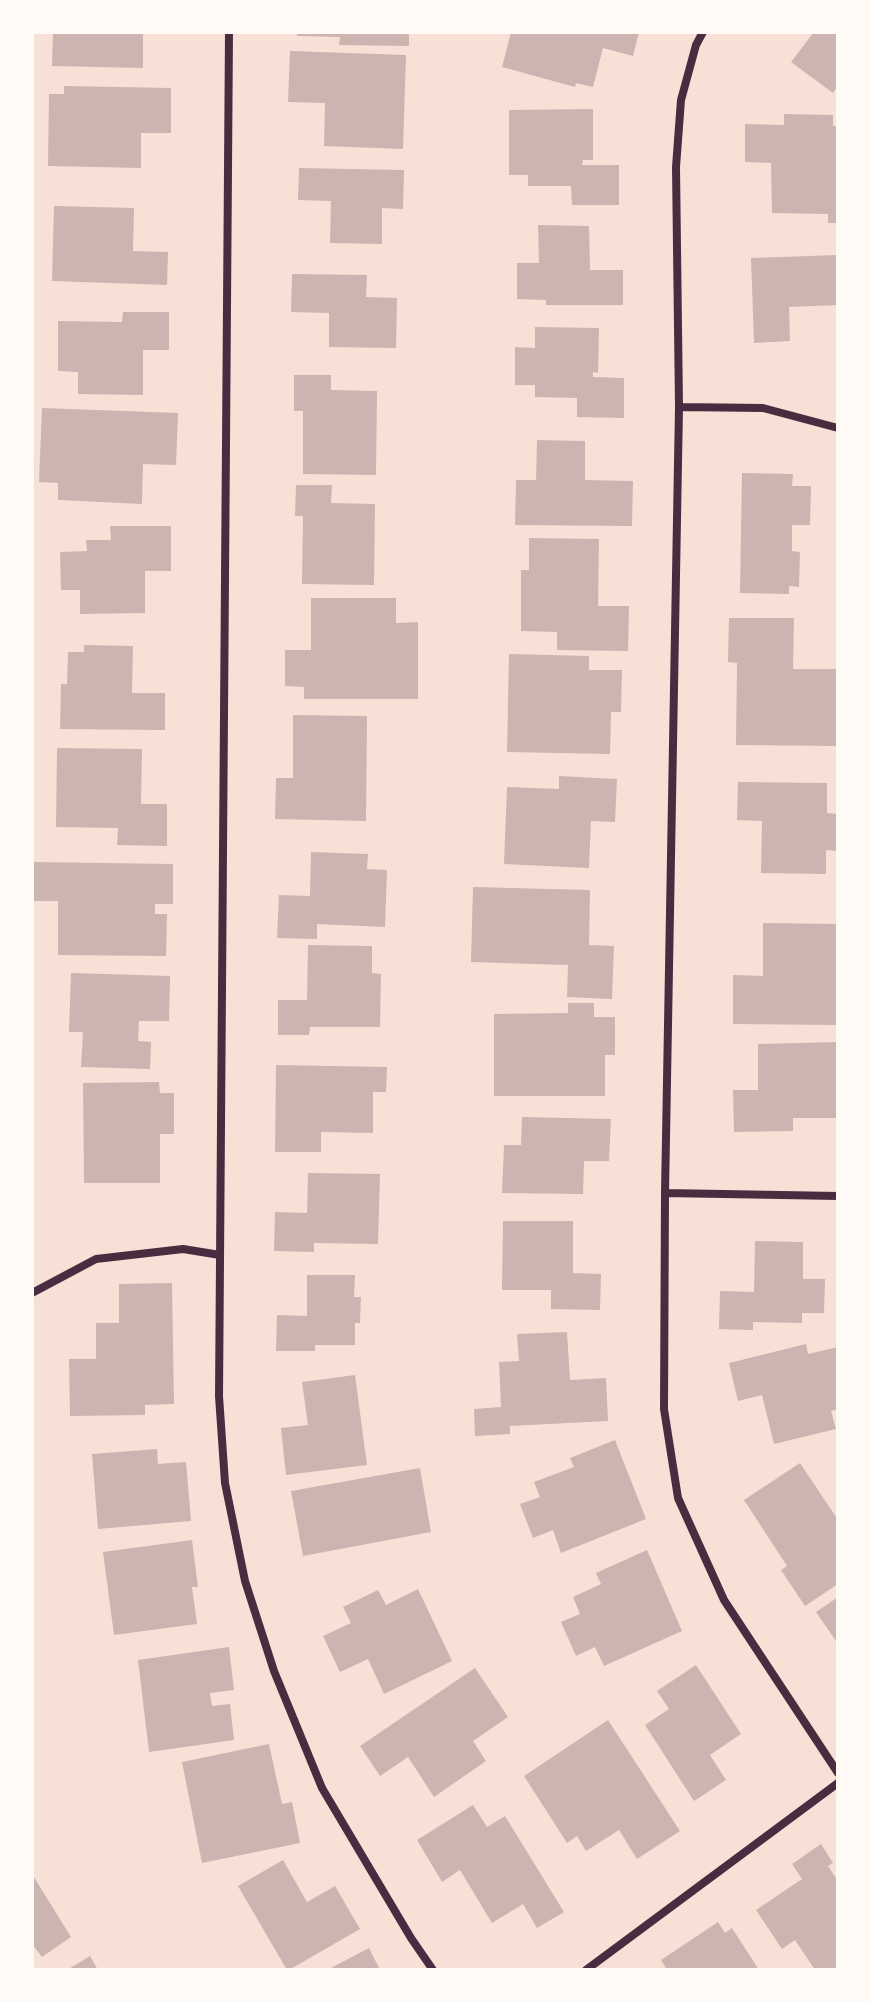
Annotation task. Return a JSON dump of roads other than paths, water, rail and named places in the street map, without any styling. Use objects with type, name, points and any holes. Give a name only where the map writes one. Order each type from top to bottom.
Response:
[{"type":"street","points":[[229,32],[219,1396],[225,1483],[245,1581],[274,1671],[322,1788],[433,1970]]},
{"type":"street","points":[[703,32],[696,45],[681,100],[676,167],[679,407],[664,1409],[678,1498],[724,1600],[838,1773]]},
{"type":"street","points":[[679,407],[763,408],[838,428]]},
{"type":"street","points":[[665,1193],[838,1196]]},
{"type":"street","points":[[32,1293],[96,1259],[183,1249],[220,1255]]},
{"type":"street","points":[[586,1970],[838,1783]]}]
